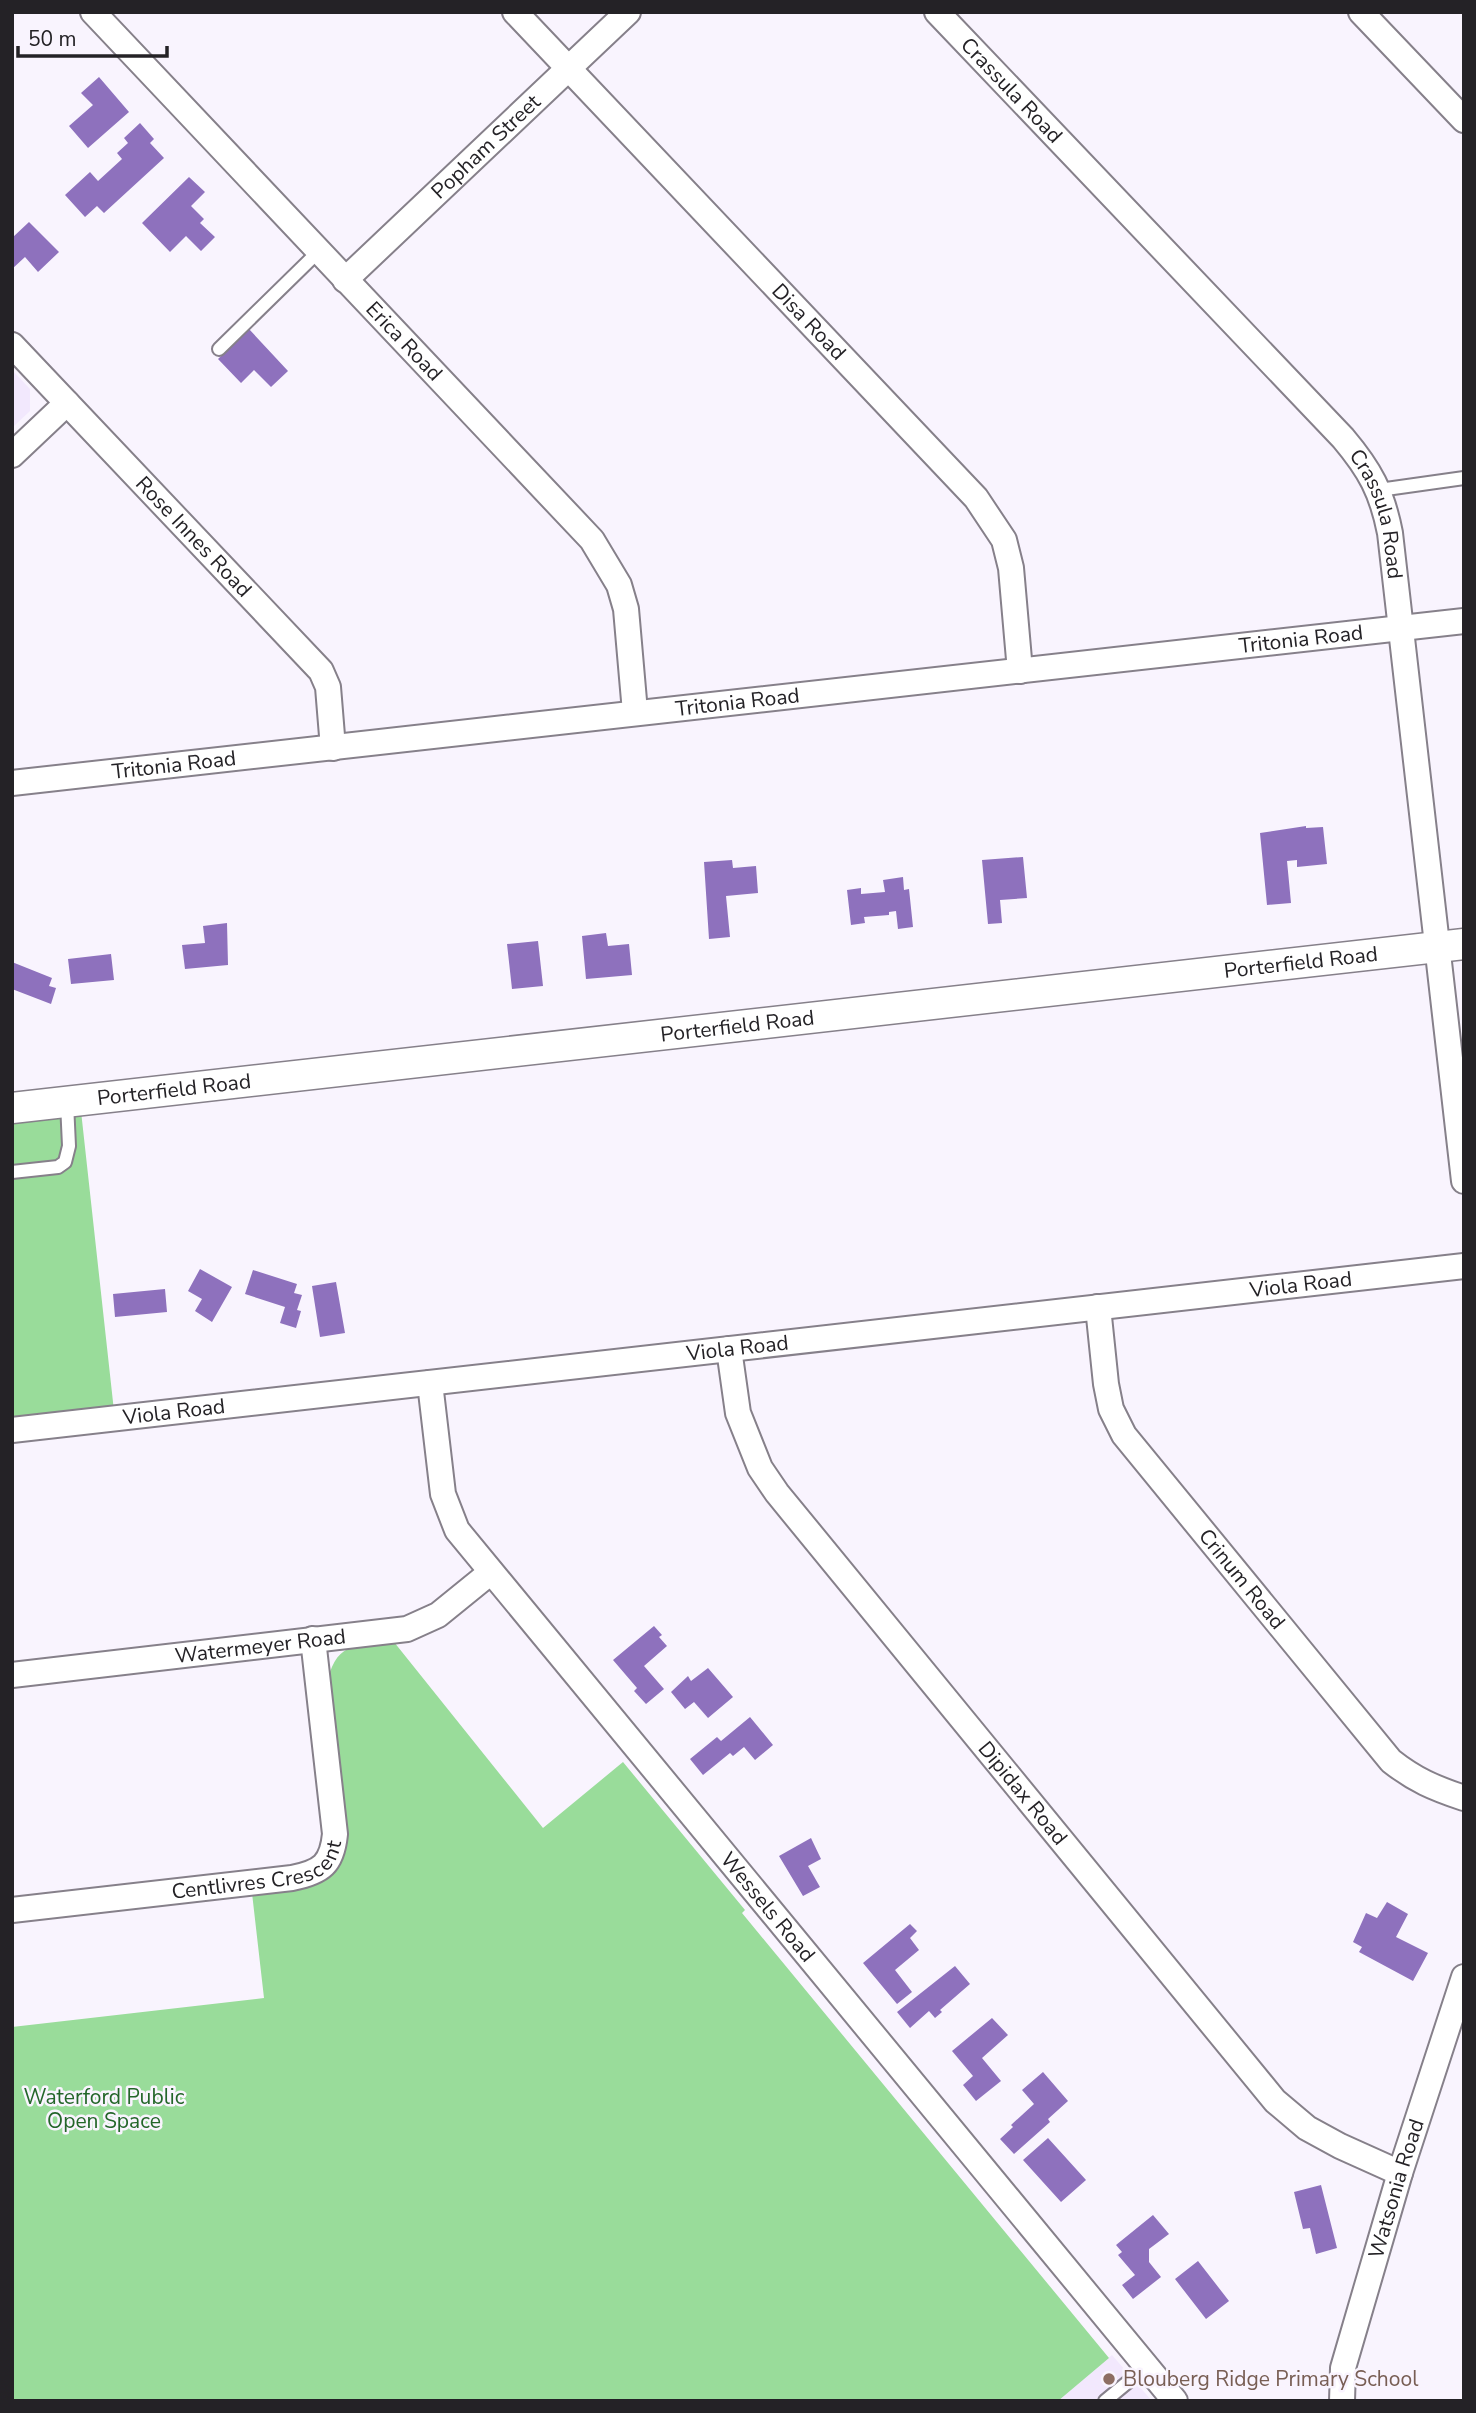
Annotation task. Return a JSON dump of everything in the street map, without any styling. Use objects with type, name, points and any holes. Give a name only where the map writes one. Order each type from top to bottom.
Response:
[{"type":"street","name":"Erica Road","points":[[93,12],[585,532],[620,584],[625,608],[635,712]]},
{"type":"street","name":"Disa Road","points":[[515,12],[976,498],[1004,541],[1011,568],[1020,671]]},
{"type":"street","name":"Popham Street","points":[[345,280],[628,12]]},
{"type":"street","name":"Crassula Road","points":[[937,12],[1343,438],[1362,460],[1379,490],[1390,533],[1402,629],[1451,946],[1464,1181]]},
{"type":"street","points":[[1362,12],[1464,120]]},
{"type":"street","name":"Rose Innes Road","points":[[12,345],[321,671],[328,687],[333,748]]},
{"type":"street","points":[[12,455],[67,403]]},
{"type":"street","name":"Tritonia Road","points":[[12,783],[1464,621]]},
{"type":"street","name":"Porterfield Road","points":[[12,1108],[1451,946]]},
{"type":"street","name":"Viola Road","points":[[12,1430],[1464,1266]]},
{"type":"street","name":"Crinum Road","points":[[1098,1307],[1111,1409],[1125,1435],[1391,1761],[1430,1787],[1464,1798]]},
{"type":"street","name":"Dipidax Road","points":[[729,1349],[738,1413],[760,1468],[776,1493],[1275,2101],[1307,2128],[1400,2173]]},
{"type":"street","name":"Wessels Road","points":[[430,1383],[443,1494],[457,1530],[1174,2401]]},
{"type":"street","name":"Watermeyer Road","points":[[12,1675],[396,1631],[418,1626],[438,1615],[491,1572]]},
{"type":"street","name":"Centlivres Crescent","points":[[12,1910],[292,1878],[317,1872],[330,1859],[335,1833],[313,1639]]},
{"type":"street","name":"Watsonia Road","points":[[1342,2401],[1343,2368],[1400,2173],[1464,1977]]},
{"type":"lane","points":[[219,349],[318,251]]},
{"type":"lane","points":[[1379,490],[1464,478]]},
{"type":"lane","points":[[12,1172],[58,1167],[65,1163],[69,1146],[67,1102]]},
{"type":"lane","points":[[1105,2401],[1146,2367]]},
{"type":"shaded area","points":[[12,370],[30,389],[30,411],[12,428]]},
{"type":"shaded area","name":"Blouberg Ridge Primary School","points":[[1112,2355],[1152,2401],[1058,2401]]},
{"type":"green space","points":[[81,1111],[114,1411],[12,1422],[12,1119]]},
{"type":"green space","name":"Waterford Public Open Space","points":[[394,1642],[543,1828],[623,1762],[745,1910],[742,1913],[1109,2358],[1058,2401],[12,2401],[12,2027],[264,1998],[252,1893],[310,1887],[339,1867],[347,1835],[328,1679],[332,1666],[344,1651],[352,1647]]},
{"type":"building","points":[[99,77],[129,112],[88,148],[69,126],[93,105],[81,93]]},
{"type":"building","points":[[140,123],[154,139],[150,143],[164,158],[104,213],[97,206],[85,217],[65,195],[90,172],[98,181],[122,159],[117,153],[128,143],[124,138]]},
{"type":"building","points":[[189,177],[205,192],[191,206],[204,219],[200,223],[215,237],[201,251],[186,236],[170,252],[142,223]]},
{"type":"building","points":[[29,222],[59,252],[38,272],[25,257],[12,269],[12,238]]},
{"type":"building","points":[[249,329],[288,371],[271,387],[254,370],[241,383],[218,359]]},
{"type":"building","points":[[1306,826],[1323,827],[1327,864],[1297,867],[1297,860],[1287,861],[1291,903],[1267,905],[1260,833]]},
{"type":"building","points":[[1023,857],[1027,898],[1000,900],[1002,923],[988,924],[982,860]]},
{"type":"building","points":[[732,860],[733,868],[756,866],[758,893],[726,896],[730,937],[709,939],[704,862]]},
{"type":"building","points":[[903,877],[904,890],[909,889],[913,927],[898,929],[896,911],[889,912],[889,915],[864,917],[865,923],[851,925],[847,890],[861,888],[861,894],[885,892],[883,880]]},
{"type":"building","points":[[227,923],[228,965],[185,969],[182,945],[205,943],[203,926]]},
{"type":"building","points":[[606,933],[608,946],[629,944],[632,975],[586,979],[582,936]]},
{"type":"building","points":[[538,941],[543,986],[512,989],[507,944]]},
{"type":"building","points":[[111,954],[114,980],[71,984],[68,959]]},
{"type":"building","points":[[12,962],[52,978],[49,986],[56,988],[51,1004],[12,989]]},
{"type":"building","points":[[200,1269],[232,1287],[212,1322],[195,1311],[202,1299],[188,1291]]},
{"type":"building","points":[[253,1270],[297,1284],[294,1293],[302,1295],[297,1310],[301,1311],[296,1328],[280,1323],[285,1307],[245,1294]]},
{"type":"building","points":[[336,1282],[345,1333],[320,1337],[312,1286]]},
{"type":"building","points":[[165,1289],[167,1312],[115,1317],[113,1294]]},
{"type":"building","points":[[654,1626],[667,1646],[644,1666],[664,1689],[646,1704],[634,1691],[637,1688],[613,1660]]},
{"type":"building","points":[[708,1668],[733,1697],[708,1718],[694,1702],[685,1709],[671,1692],[688,1676],[691,1681]]},
{"type":"building","points":[[750,1717],[773,1745],[755,1760],[744,1747],[733,1756],[730,1753],[703,1775],[690,1759],[717,1737],[721,1741]]},
{"type":"building","points":[[811,1838],[821,1859],[808,1866],[820,1887],[803,1896],[779,1856]]},
{"type":"building","points":[[1387,1902],[1408,1914],[1396,1937],[1428,1953],[1413,1981],[1359,1952],[1362,1947],[1353,1942],[1366,1913],[1377,1918]]},
{"type":"building","points":[[910,1924],[917,1931],[910,1938],[919,1950],[895,1970],[912,1992],[897,2004],[863,1963]]},
{"type":"building","points":[[955,1966],[970,1984],[940,2010],[942,2012],[935,2018],[929,2011],[910,2028],[897,2012]]},
{"type":"building","points":[[992,2018],[1008,2035],[982,2058],[1001,2081],[976,2101],[963,2085],[973,2076],[952,2051]]},
{"type":"building","points":[[1043,2072],[1068,2101],[1048,2119],[1050,2122],[1014,2154],[1000,2139],[1034,2104],[1022,2090]]},
{"type":"building","points":[[1048,2138],[1086,2180],[1061,2202],[1023,2160]]},
{"type":"building","points":[[1321,2185],[1337,2248],[1316,2254],[1310,2228],[1303,2229],[1294,2192]]},
{"type":"building","points":[[1153,2215],[1169,2234],[1149,2249],[1149,2262],[1161,2277],[1133,2299],[1122,2285],[1135,2275],[1118,2255],[1122,2252],[1116,2245]]},
{"type":"building","points":[[1198,2261],[1229,2301],[1206,2319],[1175,2279]]},
{"type":"place","name":"Blouberg Ridge Primary School","points":[[1109,2379]]}]
